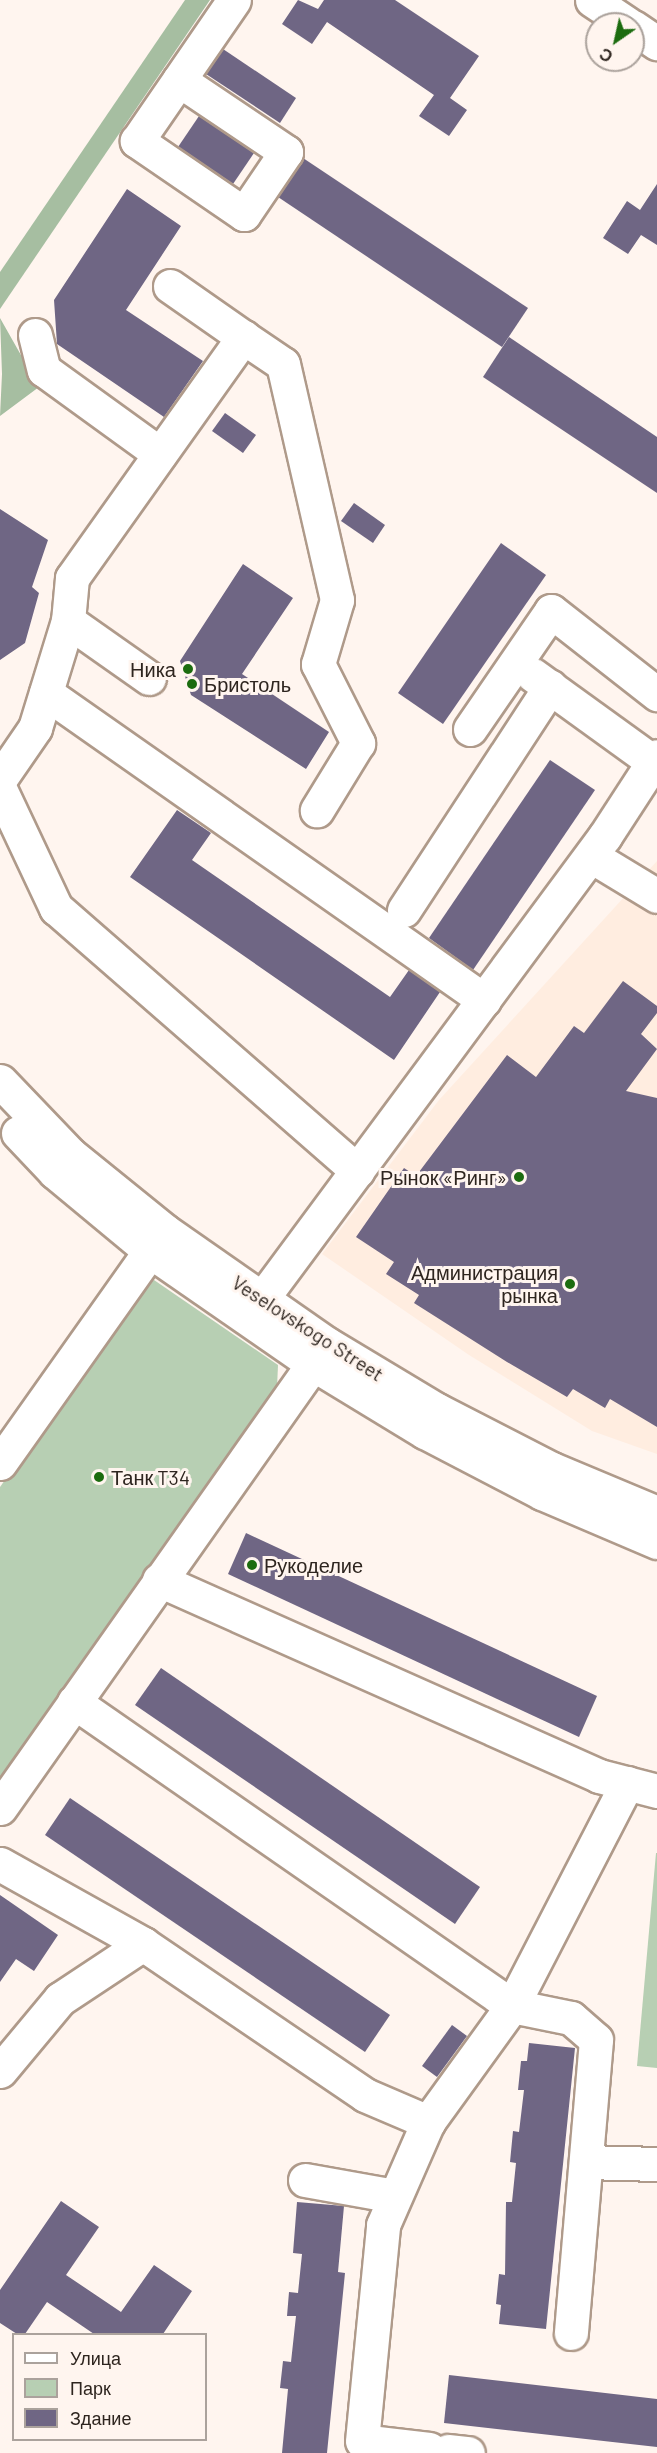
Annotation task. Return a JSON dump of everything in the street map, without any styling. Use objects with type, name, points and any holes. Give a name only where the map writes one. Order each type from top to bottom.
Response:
[{"type":"street","points":[[179,80],[286,152],[244,214],[137,141],[234,0]]},
{"type":"street","points":[[592,0],[610,12]]},
{"type":"street","points":[[171,286],[283,364],[338,600],[318,664],[358,743],[317,810]]},
{"type":"street","points":[[35,335],[44,370],[160,454]]},
{"type":"street","points":[[0,779],[35,728],[68,621],[72,578],[243,337]]},
{"type":"street","points":[[470,729],[551,611],[657,694]]},
{"type":"street","points":[[68,621],[149,678]]},
{"type":"street","points":[[261,1300],[591,856],[655,759],[516,662]]},
{"type":"street","points":[[404,910],[550,687]]},
{"type":"street","points":[[46,693],[484,1000]]},
{"type":"street","points":[[0,789],[56,908],[358,1171]]},
{"type":"street","points":[[591,856],[657,896]]},
{"type":"street","name":"Veselovskogo Street","points":[[0,1081],[158,1241],[261,1300],[320,1354],[552,1469],[657,1513]]},
{"type":"street","name":"Veselovskogo Street","points":[[0,1114],[55,1172],[158,1241],[444,1442],[542,1493],[657,1542]]},
{"type":"street","points":[[0,1462],[158,1241]]},
{"type":"street","points":[[0,1808],[320,1354]]},
{"type":"street","points":[[159,1580],[599,1776],[642,1787],[512,2006],[428,2122],[383,2225],[361,2447],[448,2451]]},
{"type":"street","points":[[74,1702],[512,2006],[571,2018],[596,2040],[571,2333]]},
{"type":"street","points":[[0,1864],[143,1944],[365,2095],[428,2122]]},
{"type":"street","points":[[0,2071],[60,1999],[143,1944]]},
{"type":"street","points":[[586,2162],[657,2164]]},
{"type":"street","points":[[305,2180],[395,2196]]},
{"type":"shaded area","name":"Рынок «Ринг»","points":[[657,861],[657,1454],[592,1431],[469,1355],[322,1254],[439,1100]]},
{"type":"green space","points":[[185,0],[210,0],[0,309],[0,272]]},
{"type":"green space","points":[[0,318],[39,387],[0,416],[2,374]]},
{"type":"green space","points":[[154,1280],[278,1365],[277,1388],[0,1786],[0,1487],[139,1291]]},
{"type":"green space","points":[[657,1853],[657,2068],[637,2066]]},
{"type":"building","points":[[298,0],[318,9],[324,0],[395,0],[479,56],[450,98],[467,110],[449,136],[419,116],[434,95],[327,22],[312,44],[282,24]]},
{"type":"building","points":[[223,49],[296,98],[280,123],[206,74]]},
{"type":"building","points":[[199,116],[254,153],[233,184],[178,147]]},
{"type":"building","points":[[303,158],[528,308],[502,347],[278,197]]},
{"type":"building","points":[[657,184],[657,245],[641,235],[628,254],[603,238],[627,201],[640,210]]},
{"type":"building","points":[[127,189],[181,226],[126,310],[203,361],[164,417],[57,344],[54,300]]},
{"type":"building","points":[[509,337],[657,437],[657,493],[483,377]]},
{"type":"building","points":[[225,413],[256,435],[243,453],[212,431]]},
{"type":"building","points":[[354,503],[385,525],[373,543],[341,521]]},
{"type":"building","points":[[0,509],[48,540],[32,587],[39,593],[25,643],[0,660]]},
{"type":"building","points":[[501,543],[546,575],[443,724],[398,693]]},
{"type":"building","points":[[243,564],[293,598],[242,674],[329,732],[306,769],[191,695],[180,661]]},
{"type":"building","points":[[550,760],[595,790],[473,970],[429,938]]},
{"type":"building","points":[[177,810],[211,833],[192,860],[390,997],[409,970],[440,992],[394,1060],[130,877]]},
{"type":"building","name":"Рынок «Ринг»","points":[[623,981],[657,1006],[657,1013],[641,1034],[657,1049],[626,1091],[657,1098],[657,1427],[610,1399],[605,1408],[573,1389],[567,1397],[507,1362],[414,1303],[419,1295],[386,1274],[394,1262],[356,1237],[404,1168],[416,1176],[507,1055],[536,1077],[574,1026],[584,1033]]},
{"type":"building","points":[[246,1533],[597,1696],[579,1737],[228,1574]]},
{"type":"building","points":[[161,1668],[480,1887],[455,1924],[135,1705]]},
{"type":"building","points":[[70,1798],[390,2015],[365,2052],[45,1835]]},
{"type":"building","points":[[0,1895],[58,1935],[34,1971],[16,1959],[0,1982]]},
{"type":"building","points":[[452,2025],[467,2036],[437,2077],[422,2066]]},
{"type":"building","points":[[529,2043],[575,2048],[546,2329],[499,2324],[501,2305],[496,2304],[499,2274],[505,2275],[506,2202],[512,2202],[516,2163],[510,2162],[513,2131],[519,2132],[524,2090],[518,2090],[521,2061],[527,2061]]},
{"type":"building","points":[[61,2201],[99,2227],[66,2275],[121,2312],[154,2265],[192,2291],[164,2333],[93,2333],[47,2302],[26,2333],[15,2333],[0,2323],[0,2290]]},
{"type":"building","points":[[297,2202],[344,2206],[338,2272],[345,2273],[327,2453],[282,2453],[288,2389],[280,2388],[283,2361],[291,2362],[296,2316],[287,2316],[289,2292],[298,2293],[302,2254],[293,2253]]},
{"type":"building","points":[[449,2375],[657,2399],[657,2447],[444,2423]]},
{"type":"place","name":"Ника","points":[[188,669]]},
{"type":"place","name":"Бристоль","points":[[192,684]]},
{"type":"place","name":"Рынок «Ринг»","points":[[519,1177]]},
{"type":"place","name":"Администрация рынка","points":[[570,1284]]},
{"type":"place","name":"Танк T34","points":[[99,1477]]},
{"type":"place","name":"Рукоделие","points":[[252,1565]]}]
